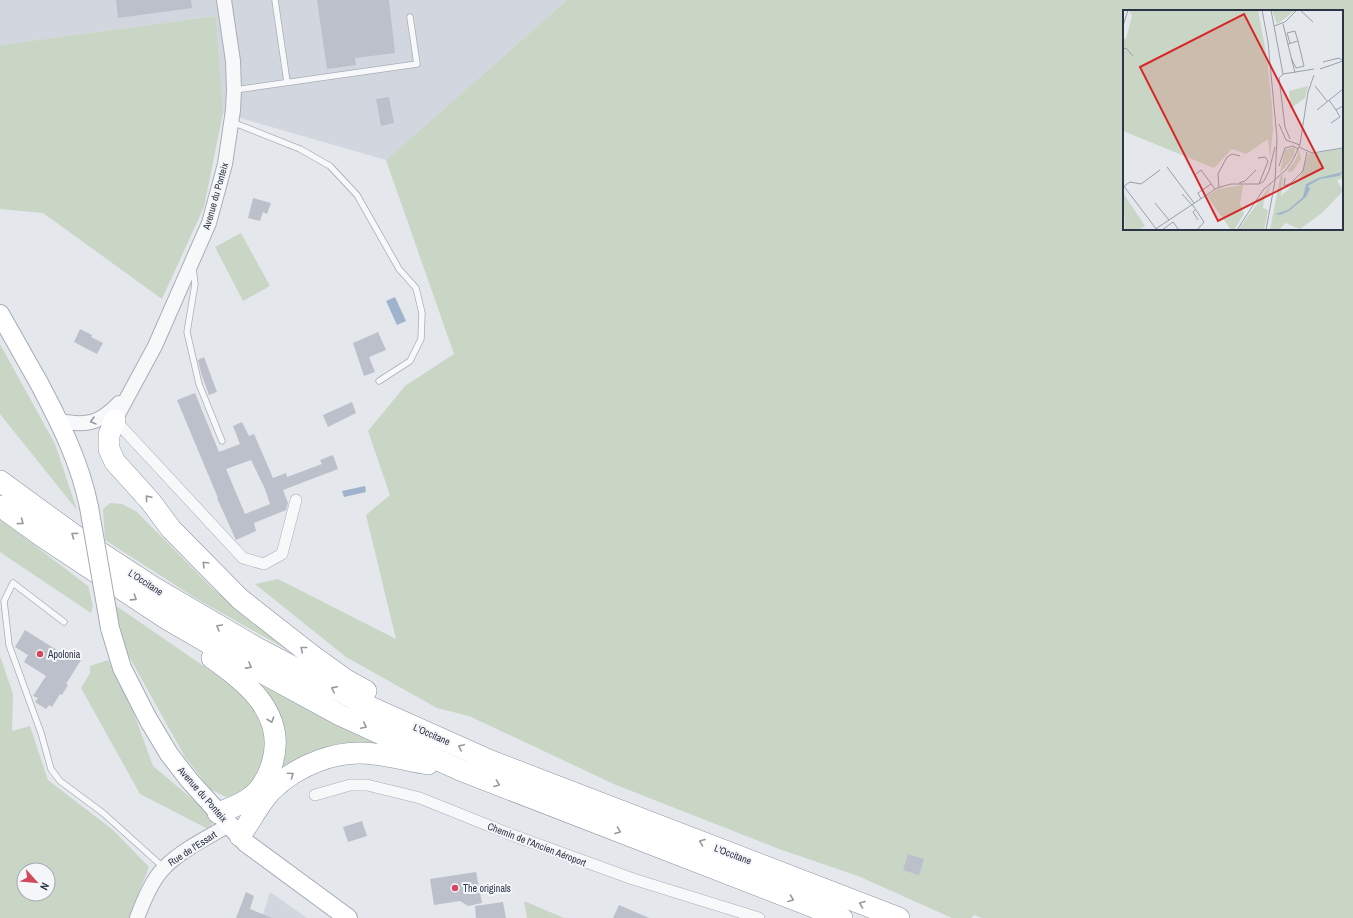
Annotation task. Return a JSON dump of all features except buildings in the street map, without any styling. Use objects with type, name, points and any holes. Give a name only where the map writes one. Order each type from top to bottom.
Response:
[{"type":"highway","points":[[115,420],[109,435],[109,449],[115,462],[151,502],[176,535],[240,599],[298,645],[346,680],[406,713],[420,728]]},
{"type":"highway","name":"L'Occitane","points":[[0,481],[81,540],[205,619],[312,678],[368,706],[491,761],[898,918]]},
{"type":"highway","name":"L'Occitane","points":[[0,506],[49,542],[167,619],[215,648],[340,715],[460,770],[842,918]]},
{"type":"highway","points":[[167,619],[182,638],[240,678],[262,702],[272,725],[275,748],[273,761],[268,776],[260,789],[239,805],[229,825]]},
{"type":"highway","points":[[229,825],[282,781],[302,768],[322,760],[351,754],[373,754],[460,770]]},
{"type":"main road","points":[[0,314],[59,421]]},
{"type":"main road","name":"Avenue du Ponteix","points":[[59,421],[72,450],[89,507],[110,628],[122,668],[148,719],[169,754],[189,780],[229,825],[264,856],[348,918]]},
{"type":"street","name":"Avenue du Ponteix","points":[[115,420],[155,346],[209,223],[225,164],[232,122],[234,90],[233,61],[224,0]]},
{"type":"street","points":[[59,421],[81,424],[96,422],[109,414],[133,388]]},
{"type":"street","points":[[115,420],[243,558],[264,564],[282,554],[296,500]]},
{"type":"street","name":"Chemin de l'Ancien Aéroport","points":[[315,796],[350,785],[367,785],[420,798],[512,835],[633,879],[759,918]]},
{"type":"street","name":"Rue de l'Essart","points":[[137,918],[146,895],[164,868],[175,858],[229,825]]},
{"type":"lane","points":[[275,0],[287,82]]},
{"type":"lane","points":[[234,90],[417,64],[410,17]]},
{"type":"lane","points":[[232,122],[300,149],[330,166],[357,195],[399,269],[416,288],[422,312],[421,338],[410,361],[378,381]]},
{"type":"lane","points":[[192,261],[195,284],[187,332],[199,384],[222,441]]},
{"type":"lane","points":[[64,622],[13,583],[4,601],[9,645],[41,733],[50,769],[60,781],[103,813],[164,868]]},
{"type":"shaded area","points":[[0,0],[567,0],[386,160],[223,113],[216,16],[0,45]]},
{"type":"shaded area","points":[[270,892],[307,918],[262,918]]},
{"type":"green space","points":[[567,0],[1353,0],[1353,918],[982,918],[974,915],[971,918],[952,918],[858,876],[782,850],[616,785],[469,716],[437,708],[346,657],[255,584],[278,579],[396,639],[366,515],[390,495],[368,431],[405,386],[454,354],[386,160]]},
{"type":"green space","points":[[216,16],[223,113],[204,207],[162,299],[43,213],[0,209],[0,45]]},
{"type":"green space","points":[[241,233],[270,286],[243,301],[215,247]]},
{"type":"green space","points":[[0,344],[55,444],[77,510],[0,414]]},
{"type":"green space","points":[[110,503],[122,504],[137,512],[212,588],[258,625],[316,666],[197,599],[105,540],[103,509]]},
{"type":"green space","points":[[0,519],[88,586],[93,606],[91,613],[0,552]]},
{"type":"green space","points":[[115,605],[247,696],[269,731],[264,772],[243,798],[228,798],[210,789],[185,757],[126,651]]},
{"type":"green space","points":[[0,656],[13,694],[12,731],[30,726],[48,780],[113,830],[149,867],[129,918],[0,918]]},
{"type":"green space","points":[[108,660],[132,708],[153,766],[216,819],[208,829],[140,794],[81,688],[90,673],[90,666]]},
{"type":"green space","points":[[251,680],[392,752],[272,783],[283,750]]},
{"type":"green space","points":[[524,901],[564,918],[527,918]]},
{"type":"water","points":[[395,297],[406,321],[397,325],[386,301]]},
{"type":"water","points":[[365,486],[366,492],[344,497],[342,491]]},
{"type":"place","name":"Apolonia","points":[[40,654]]},
{"type":"place","name":"The originals","points":[[455,888]]}]
